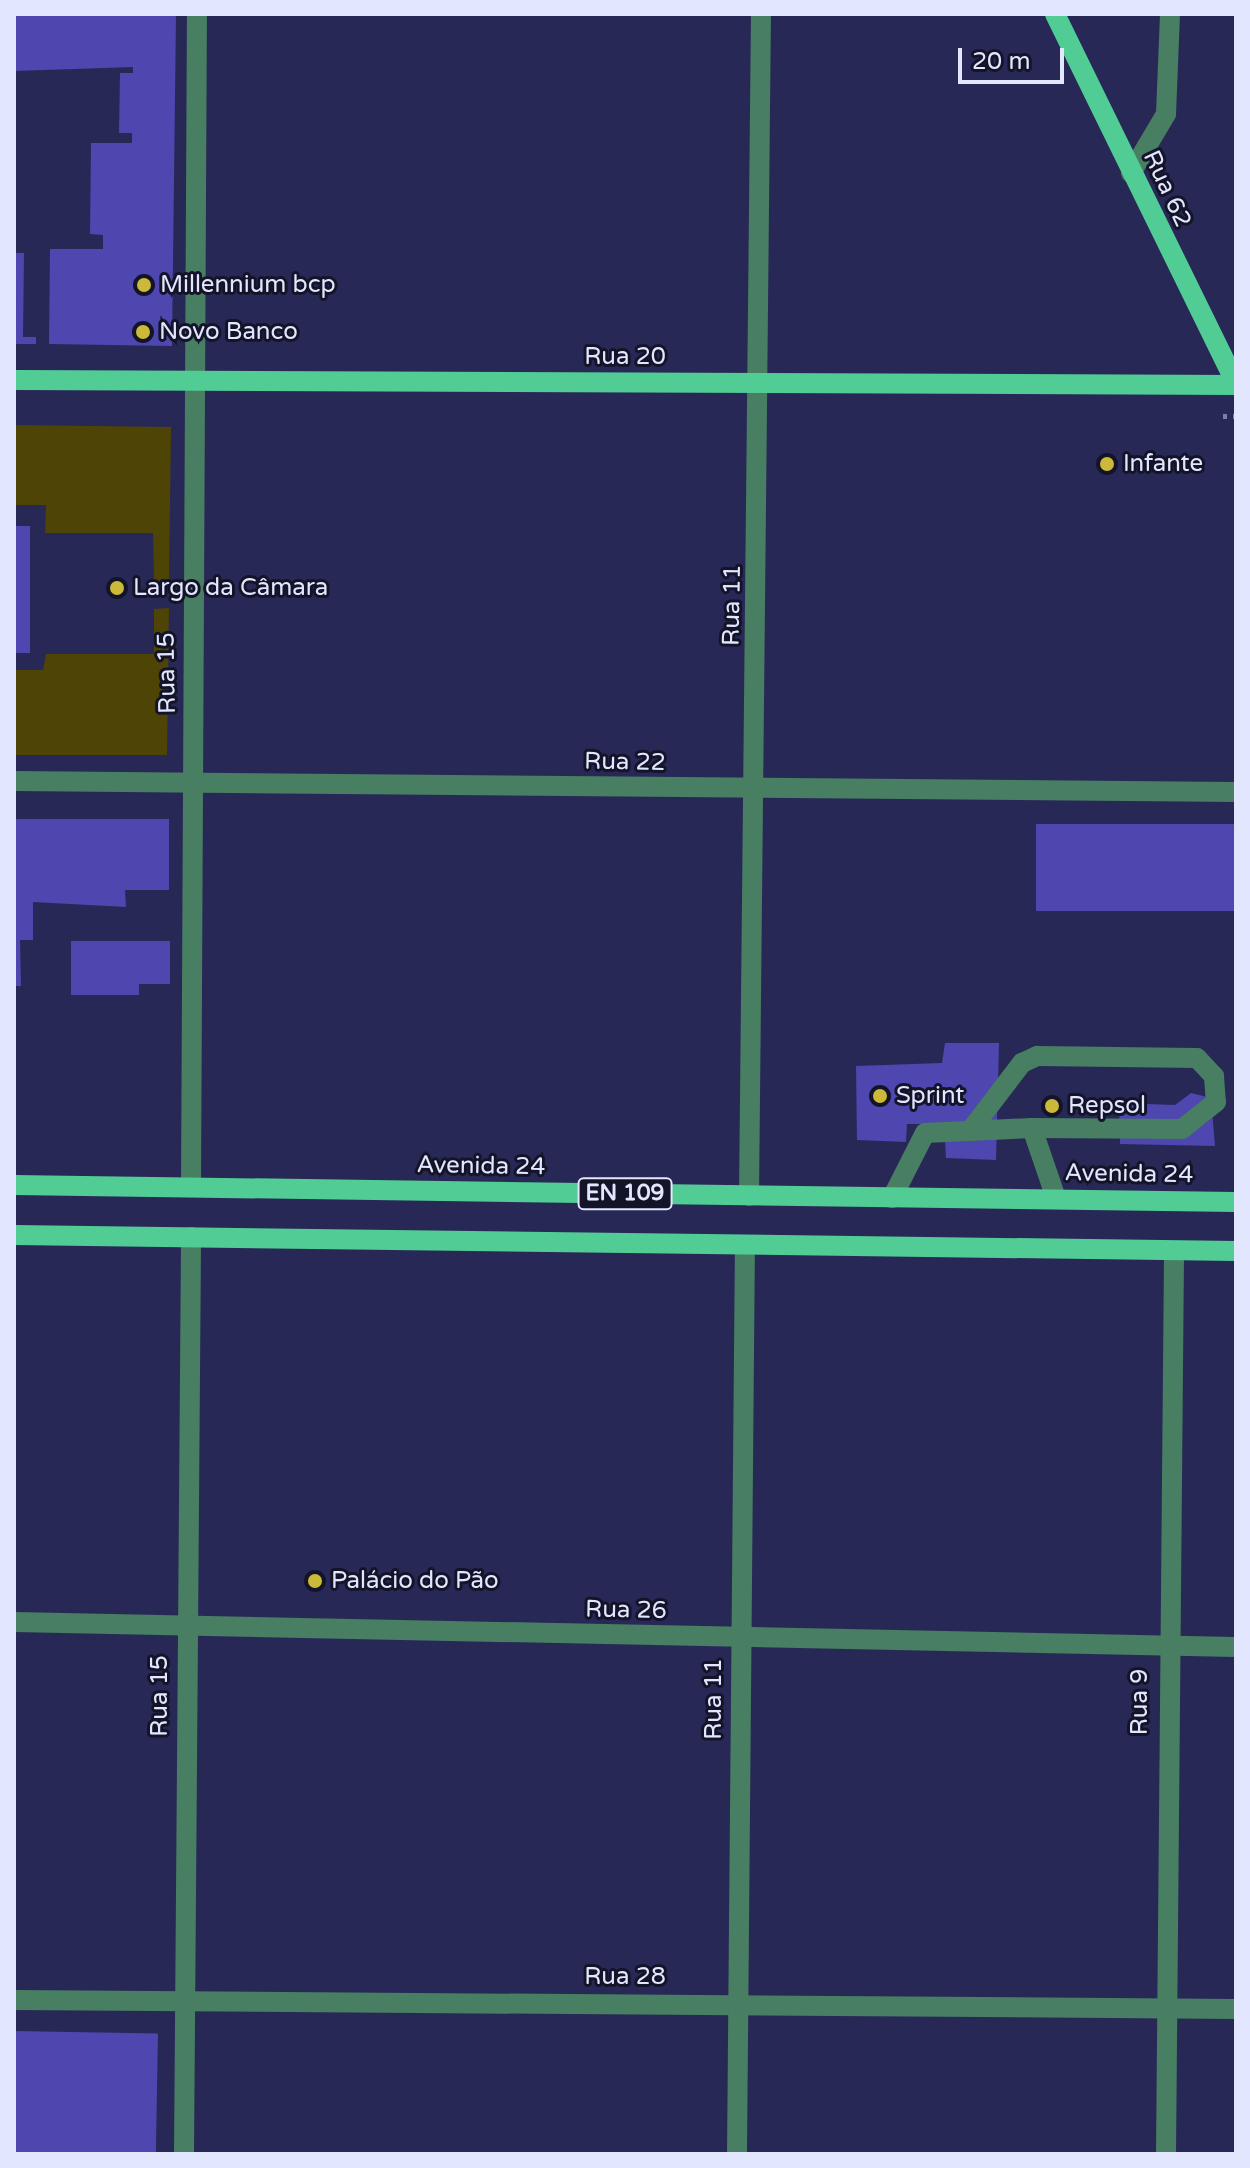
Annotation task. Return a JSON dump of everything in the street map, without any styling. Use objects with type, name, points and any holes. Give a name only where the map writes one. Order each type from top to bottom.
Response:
[{"type":"main road","name":"Rua 62","points":[[1055,14],[1236,384]]},
{"type":"main road","name":"Rua 20","points":[[14,380],[1236,384]]},
{"type":"main road","name":"Avenida 24","points":[[14,1185],[1236,1202]]},
{"type":"main road","name":"EN 109","points":[[14,1235],[1236,1251]]},
{"type":"street","name":"Rua 15","points":[[191,1186],[197,14]]},
{"type":"street","name":"Rua 11","points":[[749,1196],[756,790],[761,14]]},
{"type":"street","points":[[1131,173],[1166,114],[1170,14]]},
{"type":"street","name":"Rua 22","points":[[14,781],[1236,792]]},
{"type":"street","points":[[892,1198],[925,1133],[970,1131],[1032,1128],[1182,1129],[1216,1102],[1214,1076],[1197,1058],[1037,1056],[1022,1063],[970,1131]]},
{"type":"street","points":[[1032,1128],[1056,1198]]},
{"type":"street","name":"Rua 15","points":[[184,2154],[191,1237]]},
{"type":"street","name":"Rua 11","points":[[737,2154],[745,1245]]},
{"type":"street","name":"Rua 9","points":[[1166,2154],[1169,2008],[1166,1645],[1174,1251]]},
{"type":"street","name":"Rua 26","points":[[14,1622],[1236,1647]]},
{"type":"street","name":"Rua 28","points":[[14,2000],[1236,2009]]},
{"type":"shaded area","points":[[14,425],[171,427],[169,581],[154,581],[153,533],[45,533],[46,505],[14,505]]},
{"type":"shaded area","points":[[169,608],[167,755],[14,755],[14,670],[43,670],[46,654],[154,654],[154,609]]},
{"type":"building","points":[[14,14],[176,14],[172,346],[49,344],[50,249],[103,249],[103,235],[90,234],[91,143],[132,143],[132,133],[119,133],[120,73],[133,73],[133,67],[14,71]]},
{"type":"building","points":[[14,253],[24,253],[23,337],[36,337],[36,344],[14,344]]},
{"type":"building","points":[[14,526],[30,526],[30,653],[14,653]]},
{"type":"building","points":[[14,819],[169,819],[169,890],[125,890],[126,907],[33,902],[33,940],[20,940],[21,986],[14,986]]},
{"type":"building","points":[[1036,824],[1236,824],[1236,911],[1036,911]]},
{"type":"building","points":[[71,941],[170,941],[170,984],[139,984],[139,995],[71,995]]},
{"type":"building","points":[[945,1043],[999,1043],[996,1160],[946,1158],[944,1124],[907,1124],[906,1142],[857,1140],[856,1066],[942,1063]]},
{"type":"building","points":[[1191,1093],[1211,1098],[1215,1146],[1120,1144],[1119,1103],[1175,1105]]},
{"type":"building","points":[[14,2031],[158,2034],[156,2154],[14,2154]]},
{"type":"place","name":"Millennium bcp","points":[[144,285]]},
{"type":"place","name":"Novo Banco","points":[[143,332]]},
{"type":"place","name":"Infante","points":[[1107,464]]},
{"type":"place","name":"Largo da Câmara","points":[[117,588]]},
{"type":"place","name":"Sprint","points":[[880,1096]]},
{"type":"place","name":"Repsol","points":[[1052,1106]]},
{"type":"place","name":"Palácio do Pão","points":[[315,1581]]}]
